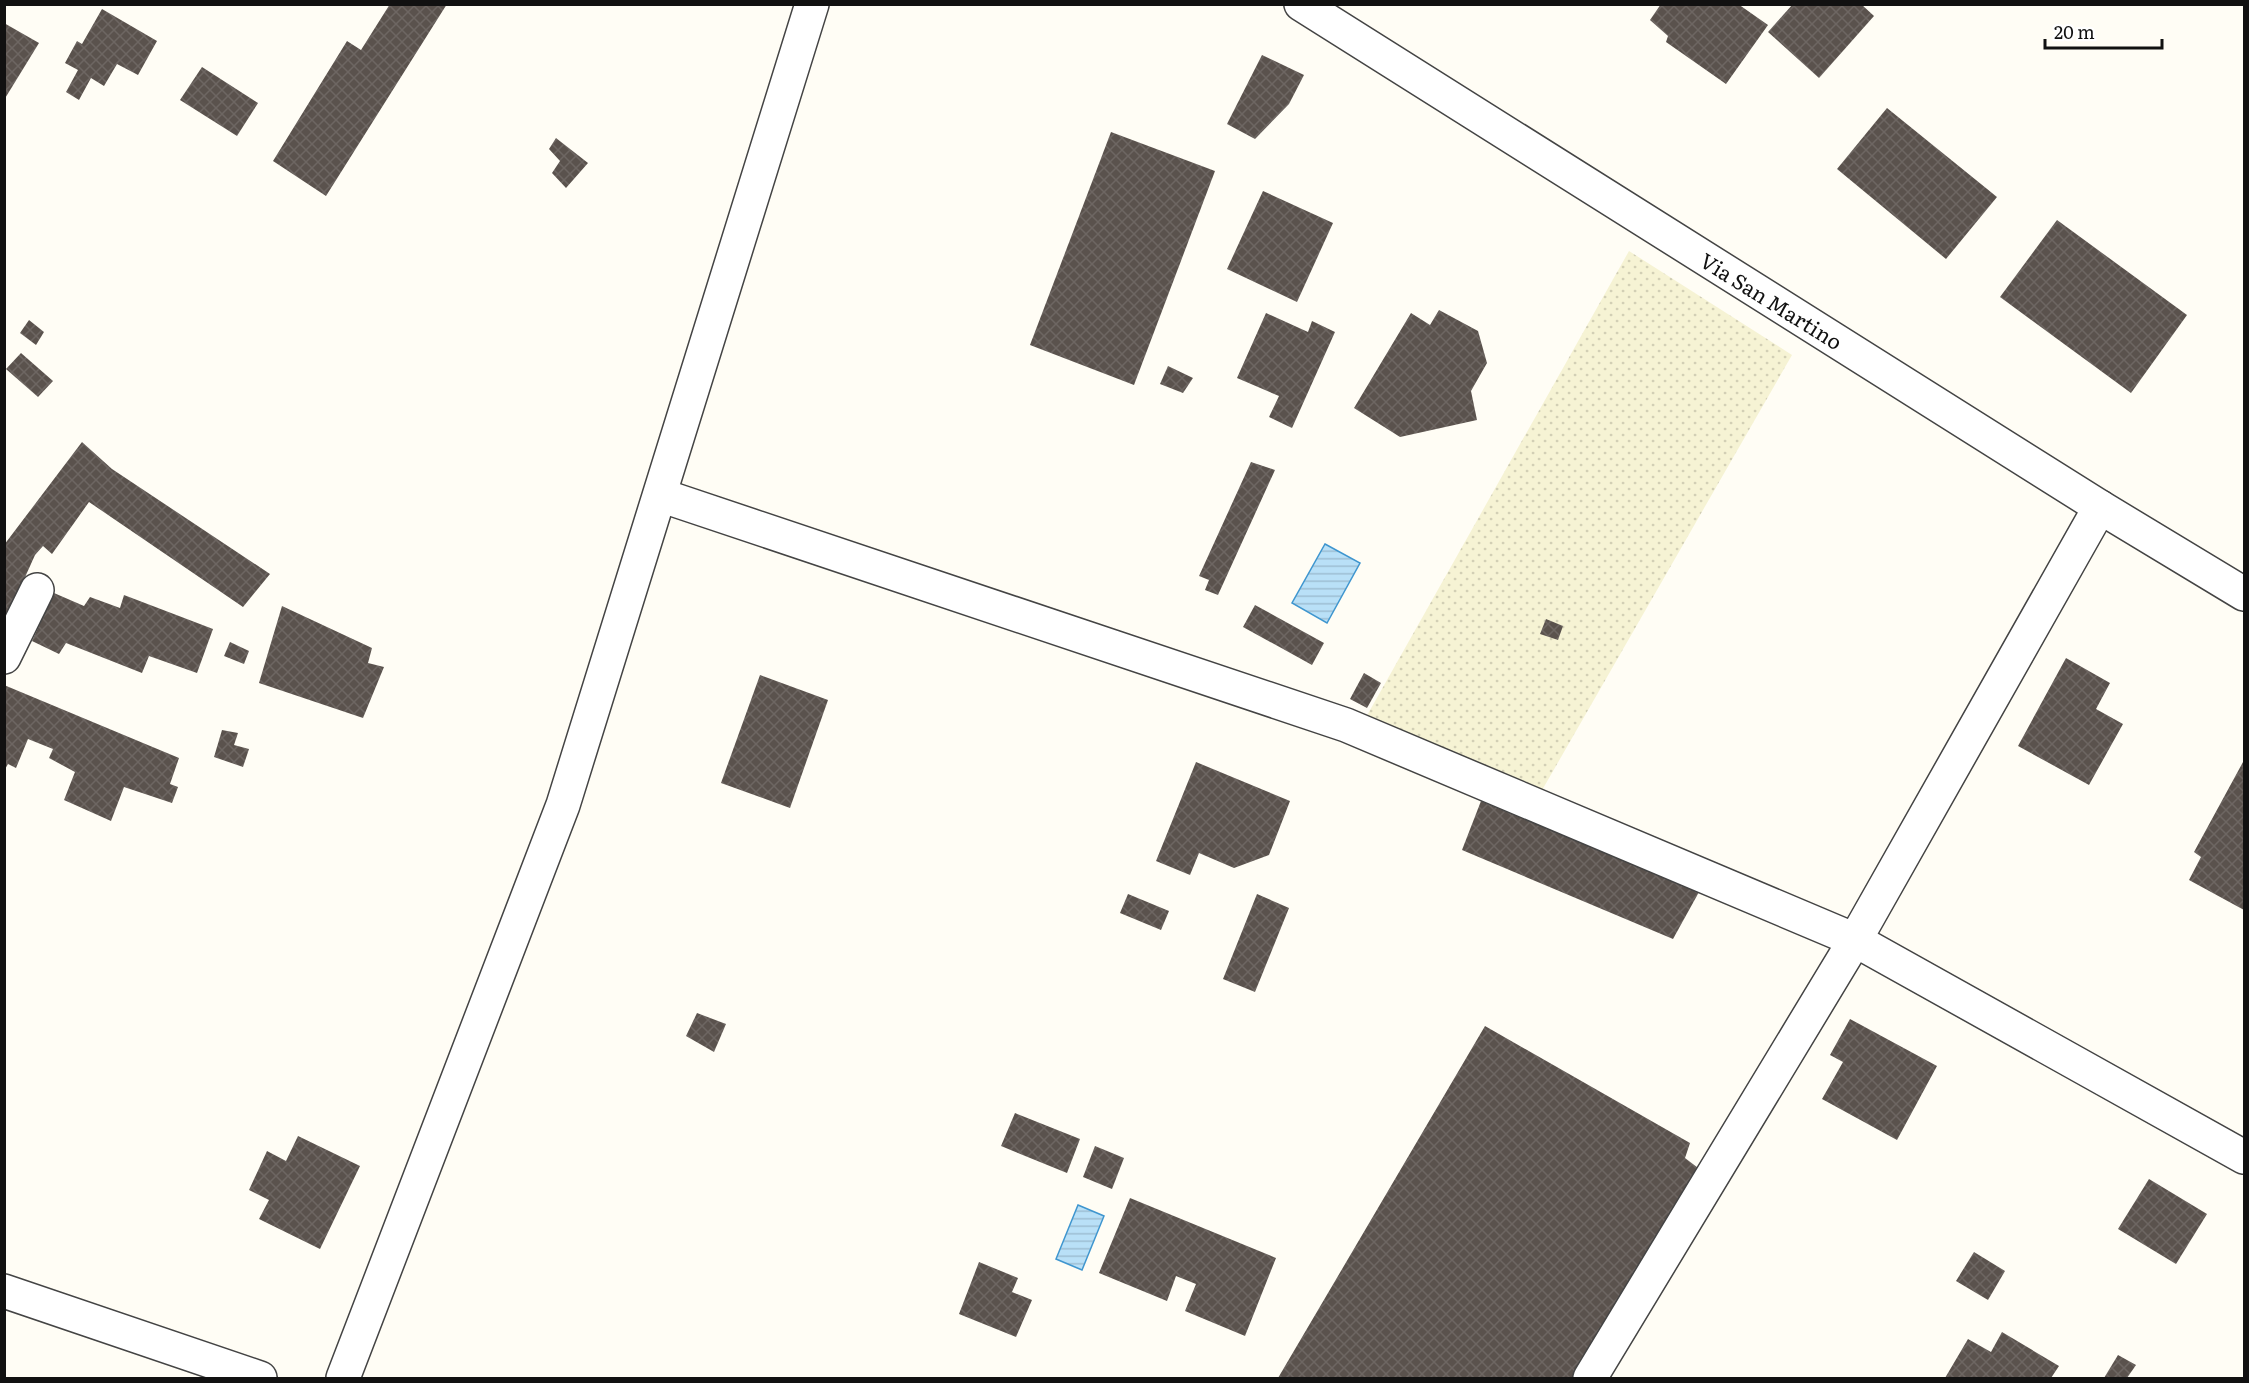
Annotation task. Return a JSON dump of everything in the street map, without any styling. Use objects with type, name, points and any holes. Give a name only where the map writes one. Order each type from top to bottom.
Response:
[{"type":"street","points":[[343,1378],[563,805],[812,4]]},
{"type":"street","name":"Via San Martino","points":[[1301,4],[2100,507],[2244,594]]},
{"type":"street","points":[[660,495],[1346,725],[1855,940],[2244,1157]]},
{"type":"street","points":[[1590,1378],[1855,940],[2100,507]]},
{"type":"street","points":[[4,657],[37,590]]},
{"type":"street","points":[[4,1291],[260,1378]]},
{"type":"shaded area","points":[[1629,251],[1792,355],[1541,792],[1365,719]]},
{"type":"water","points":[[1325,544],[1360,563],[1327,623],[1292,603]]},
{"type":"water","points":[[1078,1205],[1104,1216],[1082,1270],[1056,1259]]},
{"type":"building","points":[[390,4],[447,4],[326,196],[273,161],[347,41],[361,50]]},
{"type":"building","points":[[1661,4],[1738,4],[1768,25],[1726,84],[1666,42],[1668,36],[1650,20]]},
{"type":"building","points":[[1793,4],[1861,4],[1874,16],[1819,78],[1768,32]]},
{"type":"building","points":[[102,9],[157,41],[138,75],[117,64],[104,86],[91,78],[79,100],[66,92],[78,70],[65,63],[77,41],[82,44]]},
{"type":"building","points":[[4,23],[39,43],[4,100]]},
{"type":"building","points":[[1262,55],[1304,75],[1289,104],[1255,139],[1227,124]]},
{"type":"building","points":[[202,67],[258,103],[237,136],[180,100]]},
{"type":"building","points":[[1887,108],[1997,197],[1946,259],[1837,169]]},
{"type":"building","points":[[1111,132],[1215,171],[1134,385],[1030,345]]},
{"type":"building","points":[[556,138],[588,163],[566,188],[552,173],[560,161],[549,149]]},
{"type":"building","points":[[1263,191],[1333,223],[1297,302],[1227,269]]},
{"type":"building","points":[[2057,220],[2187,315],[2131,393],[2000,297]]},
{"type":"building","points":[[1439,310],[1478,331],[1487,363],[1471,391],[1477,420],[1400,437],[1354,408],[1411,313],[1430,325]]},
{"type":"building","points":[[1266,313],[1308,332],[1312,321],[1335,332],[1292,428],[1269,417],[1279,396],[1237,378]]},
{"type":"building","points":[[29,320],[44,332],[36,345],[20,333]]},
{"type":"building","points":[[21,353],[53,381],[38,397],[6,369]]},
{"type":"building","points":[[1168,366],[1193,378],[1183,393],[1160,384]]},
{"type":"building","points":[[82,442],[112,469],[270,574],[243,607],[89,502],[52,554],[43,546],[35,555],[4,624],[4,545]]},
{"type":"building","points":[[1251,462],[1275,470],[1218,595],[1205,590],[1209,580],[1199,576]]},
{"type":"building","points":[[54,593],[84,606],[90,597],[120,608],[124,595],[213,629],[197,673],[149,656],[142,673],[66,643],[59,654],[32,641]]},
{"type":"building","points":[[1255,605],[1324,643],[1312,665],[1243,627]]},
{"type":"building","points":[[282,606],[372,648],[368,663],[384,667],[363,718],[259,683]]},
{"type":"building","points":[[1546,619],[1563,626],[1558,640],[1540,634]]},
{"type":"building","points":[[230,642],[249,651],[244,664],[224,656]]},
{"type":"building","points":[[2066,658],[2110,683],[2096,709],[2123,724],[2089,785],[2018,746]]},
{"type":"building","points":[[1364,673],[1381,683],[1367,708],[1350,699]]},
{"type":"building","points":[[760,675],[828,700],[790,808],[721,783]]},
{"type":"building","points":[[4,685],[179,758],[170,784],[178,787],[172,803],[124,787],[111,821],[64,800],[75,772],[49,758],[53,749],[28,739],[16,768],[8,764],[4,771]]},
{"type":"building","points":[[222,730],[238,733],[234,745],[249,749],[243,767],[214,757]]},
{"type":"building","points":[[1196,762],[1290,801],[1269,855],[1234,868],[1199,853],[1190,875],[1156,861]]},
{"type":"building","points":[[2243,762],[2244,910],[2189,880],[2201,857],[2194,852]]},
{"type":"building","points":[[1481,801],[1699,892],[1673,939],[1462,850]]},
{"type":"building","points":[[1128,894],[1169,911],[1161,930],[1120,913]]},
{"type":"building","points":[[1257,894],[1289,908],[1255,992],[1223,979]]},
{"type":"building","points":[[697,1013],[726,1024],[714,1052],[686,1036]]},
{"type":"building","points":[[1850,1019],[1937,1066],[1897,1140],[1822,1099],[1843,1062],[1830,1055]]},
{"type":"building","points":[[1485,1026],[1690,1143],[1685,1158],[1706,1174],[1588,1378],[1278,1378]]},
{"type":"building","points":[[1015,1113],[1080,1139],[1067,1173],[1001,1146]]},
{"type":"building","points":[[298,1136],[360,1166],[320,1249],[259,1219],[269,1200],[249,1190],[267,1151],[286,1161]]},
{"type":"building","points":[[1095,1146],[1124,1158],[1112,1189],[1083,1177]]},
{"type":"building","points":[[2149,1179],[2207,1214],[2176,1264],[2118,1229]]},
{"type":"building","points":[[1130,1198],[1276,1258],[1245,1336],[1185,1311],[1196,1284],[1176,1276],[1167,1301],[1099,1273]]},
{"type":"building","points":[[1974,1252],[2005,1271],[1988,1300],[1956,1281]]},
{"type":"building","points":[[979,1262],[1018,1278],[1012,1292],[1032,1300],[1016,1337],[959,1314]]},
{"type":"building","points":[[2002,1332],[2059,1366],[2051,1378],[1945,1378],[1968,1339],[1991,1352]]},
{"type":"building","points":[[2118,1355],[2136,1365],[2127,1378],[2104,1378]]}]
